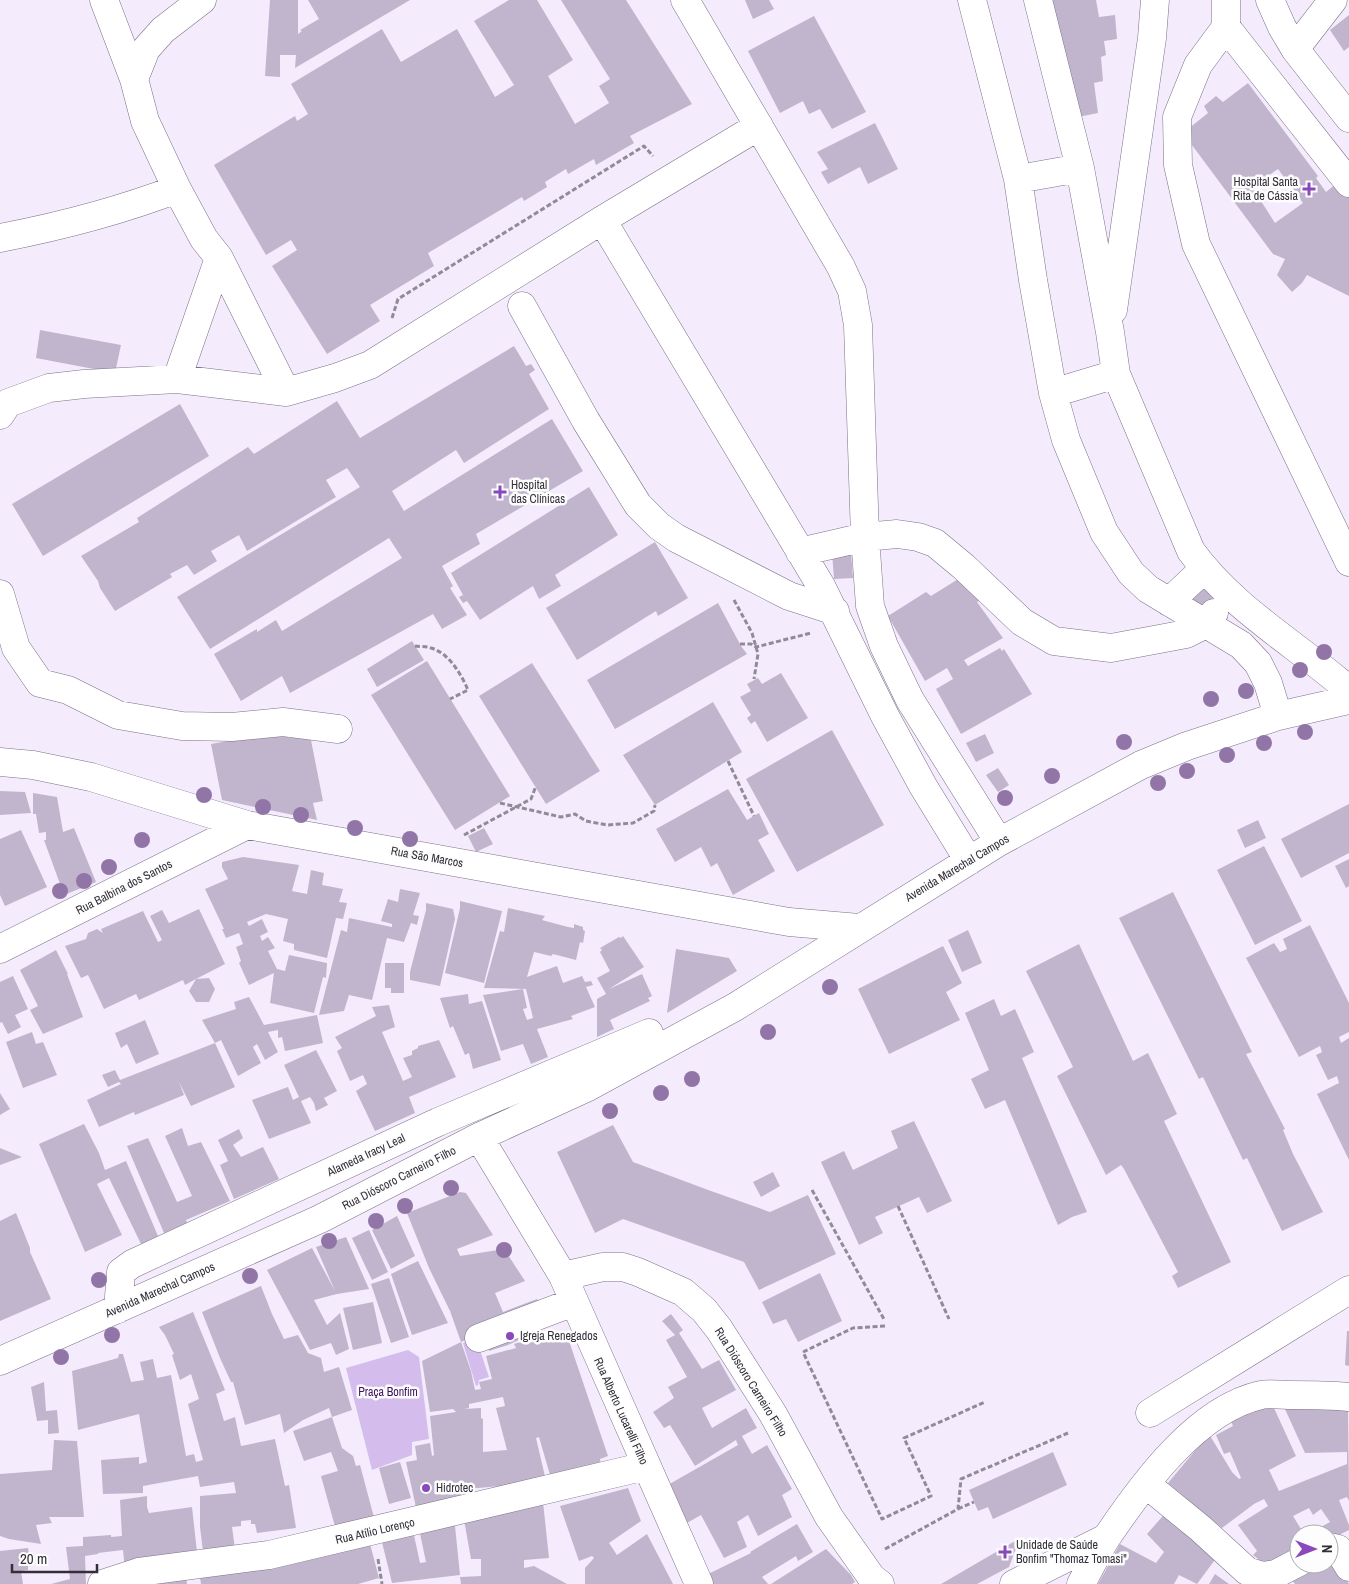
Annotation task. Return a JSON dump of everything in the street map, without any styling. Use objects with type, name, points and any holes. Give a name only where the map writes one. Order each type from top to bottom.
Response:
[{"type":"street","points":[[104,0],[134,78],[145,121],[177,189],[204,239],[219,258],[286,392]]},
{"type":"street","points":[[134,78],[146,49],[163,30],[202,0]]},
{"type":"street","points":[[685,0],[841,267],[852,291],[858,325],[865,537],[870,606],[884,646],[910,700],[999,842]]},
{"type":"street","points":[[972,0],[1018,179],[1033,280],[1053,392],[1066,440],[1104,532],[1131,573],[1148,588],[1241,645],[1258,663],[1268,683],[1278,716]]},
{"type":"street","points":[[1038,0],[1080,168],[1116,374],[1192,551],[1204,569],[1255,617],[1319,664],[1349,690]]},
{"type":"street","points":[[1110,332],[1152,38],[1155,0]]},
{"type":"street","points":[[1226,0],[1226,27],[1198,65],[1177,117],[1178,165],[1196,244],[1349,562]]},
{"type":"street","points":[[1270,0],[1282,27],[1295,49],[1349,118]]},
{"type":"street","points":[[1295,49],[1332,0]]},
{"type":"street","points":[[1226,27],[1349,183]]},
{"type":"street","points":[[3,404],[49,388],[84,384],[177,379],[286,392],[370,365],[602,220],[760,126]]},
{"type":"street","points":[[1018,179],[1080,168]]},
{"type":"street","points":[[0,238],[93,218],[136,205],[177,189]]},
{"type":"street","points":[[602,220],[838,618],[923,786],[969,861]]},
{"type":"street","points":[[177,379],[219,258]]},
{"type":"street","points":[[522,306],[586,421],[638,505],[659,526],[676,538],[789,596],[838,618]]},
{"type":"street","points":[[1053,392],[1116,374]]},
{"type":"street","points":[[800,552],[865,537],[897,534],[918,537],[935,543],[964,567],[1022,622],[1054,641],[1111,648],[1186,634],[1206,624],[1228,593]]},
{"type":"street","points":[[1169,602],[1204,569]]},
{"type":"street","points":[[0,594],[16,648],[40,683],[68,690],[118,715],[182,726],[232,727],[283,722],[338,729]]},
{"type":"street","name":"Avenida Marechal Campos","points":[[588,1087],[735,1007],[999,842],[1141,765],[1187,746],[1278,716],[1349,700]]},
{"type":"street","name":"Rua São Marcos","points":[[0,762],[33,765],[92,777],[247,824],[789,922],[859,928]]},
{"type":"street","name":"Rua Balbina dos Santos","points":[[0,949],[247,824]]},
{"type":"street","name":"Alameda Iracy Leal","points":[[118,1309],[121,1272],[132,1264],[438,1122],[648,1032]]},
{"type":"street","name":"Rua Dióscoro Carneiro Filho","points":[[320,1219],[479,1137],[588,1087]]},
{"type":"street","name":"Rua Alberto Lucarelli Filho","points":[[479,1137],[562,1276],[699,1584]]},
{"type":"street","name":"Avenida Marechal Campos","points":[[0,1361],[320,1219]]},
{"type":"street","name":"Rua Dióscoro Carneiro Filho","points":[[562,1276],[603,1267],[623,1267],[683,1292],[704,1310],[719,1329],[773,1414],[829,1517],[872,1578],[880,1584]]},
{"type":"street","points":[[1150,1413],[1349,1290]]},
{"type":"street","points":[[479,1338],[574,1302]]},
{"type":"street","points":[[1081,1584],[1106,1538],[1146,1484],[1171,1453],[1209,1420],[1234,1404],[1262,1395],[1338,1396]]},
{"type":"street","name":"Rua Atílio Lorenço","points":[[102,1584],[140,1572],[269,1555],[646,1466]]},
{"type":"street","points":[[1146,1484],[1200,1528],[1247,1571],[1262,1576],[1276,1574],[1289,1567]]},
{"type":"street","points":[[1014,1584],[1106,1538]]},
{"type":"street","points":[[1339,1551],[1349,1567]]},
{"type":"path","points":[[391,321],[398,298],[644,146],[653,157],[661,152]]},
{"type":"path","points":[[732,597],[752,633],[758,654],[754,680]]},
{"type":"path","points":[[740,644],[750,644],[756,647],[838,618]]},
{"type":"path","points":[[415,646],[432,648],[448,659],[460,673],[468,690],[450,699]]},
{"type":"path","points":[[728,761],[754,816]]},
{"type":"path","points":[[455,839],[531,799],[536,786]]},
{"type":"path","points":[[500,803],[561,817],[575,814],[586,821],[607,825],[633,823],[654,811],[655,805]]},
{"type":"path","points":[[812,1190],[885,1323],[854,1328],[803,1352],[882,1519],[931,1496],[904,1438],[985,1402]]},
{"type":"path","points":[[898,1206],[949,1320]]},
{"type":"path","points":[[958,1509],[961,1479],[1068,1433]]},
{"type":"path","points":[[878,1552],[974,1502]]},
{"type":"green space","points":[[476,1338],[489,1377],[479,1380],[476,1386],[463,1343]]},
{"type":"green space","name":"Praça Bonfim","points":[[408,1350],[419,1357],[429,1439],[412,1442],[412,1455],[372,1470],[346,1368]]},
{"type":"building","points":[[270,0],[298,0],[298,34],[302,31],[300,30],[319,19],[308,0],[410,0],[295,68],[296,55],[280,55],[280,77],[265,76]]},
{"type":"building","points":[[509,0],[537,0],[573,60],[548,76],[575,124],[609,103],[599,86],[610,79],[561,0],[626,0],[692,104],[630,136],[634,143],[596,165],[594,159],[568,174],[566,169],[545,182],[547,187],[524,201],[522,197],[428,253],[434,266],[370,305],[380,321],[327,354],[272,266],[297,250],[291,240],[266,255],[214,165],[295,116],[297,121],[308,114],[291,84],[382,29],[401,62],[457,29],[495,97],[514,85],[474,21]]},
{"type":"building","points":[[745,0],[769,0],[774,9],[753,19]]},
{"type":"building","points":[[1049,0],[1096,0],[1099,17],[1115,15],[1117,39],[1104,41],[1106,55],[1101,57],[1103,81],[1094,83],[1098,113],[1073,118]]},
{"type":"building","points":[[1349,15],[1349,47],[1344,51],[1330,30]]},
{"type":"building","points":[[814,16],[866,112],[832,129],[820,109],[809,114],[803,101],[780,113],[748,51]]},
{"type":"building","name":"Hospital Santa Rita de Cássia","points":[[1248,83],[1318,176],[1316,178],[1326,192],[1349,173],[1349,296],[1307,275],[1302,283],[1292,292],[1277,275],[1285,259],[1273,254],[1183,133],[1208,113],[1204,106],[1216,96],[1223,102]],"holes":[[[1278,169],[1303,203],[1275,223],[1252,187]]]},
{"type":"building","points":[[875,123],[898,169],[868,184],[860,167],[828,184],[821,172],[828,169],[817,152]]},
{"type":"building","points":[[40,330],[121,345],[115,373],[36,358]]},
{"type":"building","points":[[514,346],[526,366],[531,364],[535,370],[529,374],[549,409],[464,463],[456,450],[392,491],[404,511],[552,419],[583,471],[476,534],[480,544],[442,566],[453,586],[450,588],[467,615],[442,629],[433,614],[290,693],[282,676],[241,701],[214,654],[276,620],[282,631],[402,558],[389,538],[210,649],[177,597],[360,487],[347,468],[326,480],[336,497],[247,551],[239,535],[211,551],[217,561],[194,575],[187,565],[170,574],[172,577],[115,611],[81,556],[139,522],[137,518],[248,447],[254,454],[337,401],[360,438]]},
{"type":"building","points":[[180,404],[209,456],[43,556],[12,504]]},
{"type":"building","points":[[589,487],[618,535],[555,575],[561,586],[539,599],[533,586],[480,620],[467,601],[463,603],[459,597],[463,595],[451,573]]},
{"type":"building","points":[[655,542],[688,598],[658,616],[656,611],[577,660],[546,608]]},
{"type":"building","points":[[832,553],[851,553],[853,578],[834,579]]},
{"type":"building","points":[[963,576],[988,597],[977,602],[1003,638],[964,660],[968,666],[1000,648],[1002,651],[1004,649],[1032,694],[961,734],[936,689],[953,679],[947,668],[925,681],[888,616],[926,592],[931,596]]},
{"type":"building","points":[[1208,585],[1217,593],[1200,613],[1189,597]]},
{"type":"building","points":[[718,603],[747,654],[615,729],[587,680]]},
{"type":"building","points":[[412,641],[424,660],[377,687],[367,669]]},
{"type":"building","points":[[427,661],[510,796],[455,830],[371,695]]},
{"type":"building","points":[[532,663],[600,771],[546,804],[479,696]]},
{"type":"building","points":[[781,673],[808,718],[767,742],[755,721],[751,724],[747,718],[751,715],[740,697],[751,691],[747,684],[758,678],[762,684]]},
{"type":"building","points":[[713,702],[742,752],[655,805],[623,755]]},
{"type":"building","points":[[286,729],[288,738],[309,730],[323,801],[313,803],[317,820],[222,800],[211,744]]},
{"type":"building","points":[[832,730],[884,825],[797,872],[746,779]]},
{"type":"building","points":[[985,734],[994,753],[976,762],[966,743]]},
{"type":"building","points":[[998,768],[1009,785],[998,792],[986,775]]},
{"type":"building","points":[[728,789],[747,820],[759,813],[769,834],[758,840],[775,871],[733,895],[717,863],[711,867],[701,847],[675,862],[656,829]]},
{"type":"building","points":[[0,791],[25,792],[31,813],[0,815]]},
{"type":"building","points":[[33,793],[57,797],[63,832],[74,828],[96,882],[64,895],[44,840],[46,840],[46,832],[39,833],[36,814],[33,814]]},
{"type":"building","points":[[1349,804],[1349,853],[1301,878],[1281,839]]},
{"type":"building","points":[[1258,820],[1266,838],[1245,848],[1237,830]]},
{"type":"building","points":[[484,828],[493,844],[476,852],[468,836]]},
{"type":"building","points":[[21,830],[47,887],[5,906],[0,895],[0,839]]},
{"type":"building","points":[[1264,846],[1302,921],[1255,945],[1217,870]]},
{"type":"building","points":[[243,857],[299,865],[292,891],[307,894],[311,870],[324,873],[322,885],[343,889],[339,902],[347,903],[343,919],[336,918],[327,958],[294,950],[294,944],[283,941],[288,919],[266,914],[247,922],[249,926],[262,919],[268,932],[260,936],[262,941],[268,937],[275,948],[268,951],[277,969],[285,971],[289,955],[327,963],[326,978],[323,977],[314,1013],[270,1003],[274,973],[249,985],[239,963],[241,961],[236,947],[243,944],[239,933],[226,938],[222,929],[224,929],[205,889],[228,879],[222,867],[222,862]]},
{"type":"building","points":[[1349,859],[1349,886],[1346,888],[1335,866]]},
{"type":"building","points":[[400,889],[420,893],[413,915],[419,916],[417,925],[411,923],[404,942],[387,938],[372,1000],[349,995],[344,1011],[319,1015],[341,930],[347,932],[349,918],[392,927],[392,924],[381,921],[388,899],[398,902]]},
{"type":"building","points":[[1173,892],[1252,1052],[1246,1054],[1285,1129],[1283,1130],[1293,1154],[1323,1212],[1282,1231],[1247,1158],[1243,1160],[1203,1077],[1199,1079],[1119,918]]},
{"type":"building","points":[[460,901],[502,911],[484,983],[445,973]]},
{"type":"building","points":[[426,903],[453,909],[455,919],[440,986],[410,980],[410,972],[426,910]]},
{"type":"building","points":[[508,908],[545,916],[542,920],[568,927],[574,928],[574,924],[583,927],[585,931],[583,943],[580,942],[576,960],[553,954],[551,956],[534,952],[527,977],[557,966],[563,983],[582,976],[585,982],[591,981],[593,985],[586,987],[595,1007],[571,1016],[573,1019],[537,1029],[548,1057],[531,1064],[523,1044],[501,1051],[483,995],[523,989],[527,1008],[523,1009],[527,1020],[533,1018],[526,989],[484,988],[500,931],[504,932]]},
{"type":"building","points":[[199,909],[225,964],[185,985],[183,980],[139,1000],[136,994],[104,1009],[88,975],[81,978],[65,946],[86,939],[88,933],[97,929],[103,933],[101,929],[143,911],[158,942],[162,940],[150,916],[162,910],[169,923]]},
{"type":"building","points":[[1310,925],[1349,1003],[1349,1032],[1339,1037],[1341,1043],[1349,1038],[1349,1160],[1317,1094],[1339,1083],[1337,1076],[1328,1080],[1316,1055],[1322,1052],[1320,1046],[1299,1057],[1246,958],[1274,943],[1280,952],[1287,949],[1283,939]]},
{"type":"building","points":[[968,930],[982,963],[962,972],[948,940]]},
{"type":"building","points":[[623,936],[644,967],[609,989],[642,974],[652,996],[648,998],[650,1001],[610,1020],[614,1029],[597,1037],[597,999],[606,994],[597,978],[610,971],[600,952],[602,950],[600,948]]},
{"type":"building","points":[[1079,944],[1133,1061],[1148,1053],[1177,1114],[1164,1121],[1231,1262],[1178,1288],[1172,1276],[1178,1272],[1124,1169],[1121,1165],[1106,1175],[1057,1076],[1073,1067],[1026,971]]},
{"type":"building","points":[[943,946],[962,983],[946,992],[960,1020],[889,1054],[858,989]]},
{"type":"building","points":[[676,949],[729,958],[737,971],[667,1013]]},
{"type":"building","points":[[56,950],[68,974],[83,1017],[43,1034],[30,1010],[38,1006],[20,970]]},
{"type":"building","points":[[385,963],[404,963],[404,993],[391,993],[391,988],[385,988]]},
{"type":"building","points":[[13,976],[28,1009],[15,1015],[21,1027],[8,1034],[2,1022],[0,1023],[0,982]]},
{"type":"building","points":[[209,978],[215,989],[209,1002],[196,1002],[189,991],[196,979]]},
{"type":"building","points":[[468,994],[469,1004],[482,1001],[501,1060],[473,1069],[469,1053],[465,1055],[453,1026],[450,1028],[440,998]]},
{"type":"building","points":[[249,997],[264,1025],[317,1015],[323,1043],[285,1051],[282,1037],[278,1038],[278,1030],[268,1032],[278,1052],[265,1060],[257,1044],[253,1047],[261,1063],[238,1076],[221,1040],[215,1043],[202,1020],[236,1009],[234,1002]]},
{"type":"building","points":[[994,999],[1001,1016],[1015,1009],[1034,1052],[1022,1058],[1087,1212],[1072,1217],[1058,1225],[1005,1100],[985,1109],[971,1079],[989,1070],[965,1013]]},
{"type":"building","points":[[389,1005],[395,1027],[382,1032],[403,1081],[412,1077],[403,1058],[412,1055],[412,1051],[418,1048],[418,1046],[439,1040],[456,1077],[409,1097],[415,1113],[375,1131],[356,1091],[367,1084],[363,1075],[350,1081],[337,1051],[342,1048],[335,1037],[376,1016],[372,1007]]},
{"type":"building","points":[[145,1020],[159,1054],[136,1064],[127,1044],[121,1048],[115,1033]]},
{"type":"building","points":[[32,1032],[36,1044],[43,1042],[57,1075],[23,1088],[6,1042]]},
{"type":"building","points":[[215,1043],[235,1087],[191,1106],[179,1082],[184,1095],[135,1115],[134,1112],[99,1127],[87,1100],[121,1084],[119,1082],[108,1087],[102,1075],[115,1070],[120,1080]]},
{"type":"building","points":[[316,1050],[337,1091],[324,1098],[328,1105],[316,1111],[310,1097],[301,1101],[311,1123],[269,1139],[252,1100],[288,1087],[293,1100],[299,1097],[284,1065]]},
{"type":"building","points":[[0,1093],[10,1109],[0,1115]]},
{"type":"building","points":[[914,1121],[952,1201],[927,1213],[919,1197],[875,1217],[883,1233],[859,1245],[821,1162],[844,1151],[853,1170],[898,1148],[891,1131]]},
{"type":"building","points":[[84,1124],[99,1153],[105,1170],[126,1161],[158,1236],[141,1244],[109,1178],[97,1184],[122,1235],[85,1252],[39,1144]]},
{"type":"building","points":[[613,1125],[633,1162],[711,1191],[770,1212],[808,1195],[836,1254],[759,1290],[744,1262],[623,1219],[595,1233],[557,1152]]},
{"type":"building","points":[[182,1128],[188,1146],[201,1142],[230,1201],[186,1220],[187,1223],[164,1233],[127,1146],[148,1138],[177,1202],[192,1196],[165,1136]]},
{"type":"building","points":[[239,1129],[243,1138],[233,1145],[241,1157],[263,1147],[279,1179],[234,1199],[220,1165],[228,1161],[218,1140]]},
{"type":"building","points":[[0,1148],[22,1157],[0,1165]]},
{"type":"building","points":[[773,1172],[780,1186],[761,1197],[753,1182]]},
{"type":"building","points":[[460,1192],[466,1193],[493,1235],[457,1249],[460,1256],[504,1249],[525,1281],[495,1293],[503,1312],[537,1299],[544,1309],[461,1342],[450,1311],[429,1268],[407,1213]]},
{"type":"building","points":[[16,1213],[30,1252],[51,1299],[0,1321],[0,1221]]},
{"type":"building","points":[[397,1216],[415,1256],[391,1269],[372,1230]]},
{"type":"building","points":[[369,1230],[388,1272],[372,1280],[352,1238]]},
{"type":"building","points":[[346,1237],[369,1289],[314,1300],[327,1325],[340,1313],[349,1349],[336,1355],[331,1343],[310,1350],[267,1270],[312,1248],[335,1291],[316,1247]]},
{"type":"building","points":[[418,1261],[448,1323],[412,1335],[391,1274]]},
{"type":"building","points":[[820,1273],[842,1321],[798,1342],[786,1319],[773,1324],[762,1302]]},
{"type":"building","points":[[389,1278],[409,1337],[391,1343],[371,1284]]},
{"type":"building","points":[[261,1286],[284,1339],[298,1335],[308,1353],[321,1358],[324,1372],[339,1367],[352,1410],[332,1417],[329,1408],[303,1420],[284,1433],[280,1414],[245,1425],[233,1382],[231,1382],[220,1358],[202,1312]]},
{"type":"building","points":[[373,1302],[382,1343],[353,1350],[343,1308]]},
{"type":"building","points":[[193,1312],[225,1390],[216,1394],[224,1421],[235,1417],[241,1446],[275,1439],[285,1486],[289,1485],[296,1528],[257,1533],[255,1524],[251,1524],[251,1520],[241,1521],[241,1526],[232,1527],[236,1556],[204,1560],[200,1527],[200,1496],[236,1493],[234,1482],[200,1487],[198,1476],[143,1486],[143,1493],[103,1494],[101,1460],[139,1457],[139,1464],[147,1462],[139,1414],[78,1430],[72,1371],[118,1358],[119,1354],[123,1354],[131,1382],[144,1380],[140,1362],[153,1359],[157,1378],[171,1375],[186,1456],[194,1454],[196,1462],[203,1460],[188,1404],[199,1399],[191,1374],[180,1380],[172,1355],[174,1354],[159,1327]]},
{"type":"building","points":[[671,1314],[683,1330],[679,1333],[702,1369],[719,1360],[736,1390],[702,1408],[712,1428],[746,1408],[757,1428],[742,1436],[752,1454],[767,1445],[792,1489],[782,1495],[792,1517],[758,1536],[748,1515],[737,1522],[747,1547],[724,1558],[701,1515],[678,1528],[659,1490],[738,1445],[736,1440],[695,1466],[670,1425],[664,1428],[653,1412],[674,1398],[668,1387],[687,1377],[666,1340],[675,1335],[662,1321]]},
{"type":"building","name":"Igreja Renegados","points":[[534,1319],[534,1333],[489,1351],[486,1339]]},
{"type":"building","points":[[1347,1331],[1349,1331],[1349,1366],[1345,1365]]},
{"type":"building","points":[[552,1332],[569,1341],[608,1456],[600,1459],[602,1472],[552,1482],[539,1437],[536,1438],[547,1485],[513,1485],[466,1489],[468,1503],[417,1512],[406,1462],[417,1460],[415,1446],[430,1443],[432,1456],[434,1455],[430,1416],[456,1412],[453,1409],[430,1412],[422,1361],[461,1342],[475,1390],[481,1389],[479,1382],[492,1379],[486,1356],[516,1348],[514,1344]],"holes":[[[503,1397],[505,1406],[496,1408],[507,1450],[483,1452],[481,1408],[464,1409],[469,1408],[469,1404]]]},
{"type":"building","points":[[44,1382],[46,1411],[57,1410],[59,1433],[48,1434],[48,1420],[37,1421],[31,1387]]},
{"type":"building","points":[[1269,1397],[1296,1456],[1269,1470],[1279,1491],[1347,1464],[1347,1452],[1305,1453],[1284,1407],[1348,1406],[1349,1501],[1347,1497],[1339,1500],[1349,1525],[1349,1530],[1339,1535],[1339,1524],[1326,1524],[1330,1522],[1321,1509],[1313,1515],[1309,1508],[1293,1516],[1298,1524],[1289,1524],[1289,1558],[1266,1565],[1253,1555],[1257,1551],[1238,1525],[1268,1506],[1264,1499],[1254,1504],[1222,1528],[1168,1483],[1209,1434],[1232,1472],[1239,1479],[1241,1478],[1230,1452],[1224,1454],[1216,1435],[1233,1426],[1229,1417]]},
{"type":"building","points":[[332,1417],[342,1448],[353,1456],[356,1466],[360,1465],[376,1525],[338,1531],[321,1476],[338,1471],[331,1452],[304,1461],[293,1431]]},
{"type":"building","points":[[54,1440],[77,1441],[84,1517],[49,1517],[52,1523],[36,1525],[41,1544],[0,1536],[0,1474],[52,1470]]},
{"type":"building","points":[[1053,1452],[1067,1485],[993,1519],[988,1507],[978,1511],[969,1490]]},
{"type":"building","points":[[400,1462],[411,1498],[389,1504],[379,1468]]},
{"type":"building","points":[[628,1488],[641,1521],[609,1543],[617,1555],[647,1534],[673,1584],[585,1584],[585,1568],[594,1558],[592,1556],[579,1561],[560,1506]]},
{"type":"building","points":[[147,1496],[149,1513],[192,1507],[198,1561],[125,1570],[123,1550],[98,1553],[85,1556],[86,1584],[51,1584],[70,1579],[66,1547],[83,1546],[83,1537],[122,1536],[120,1500]]},
{"type":"building","points":[[543,1502],[549,1558],[524,1560],[524,1568],[534,1566],[567,1584],[461,1584],[460,1577],[481,1576],[481,1559],[471,1559],[463,1514]]},
{"type":"building","points":[[1169,1509],[1220,1553],[1197,1584],[1179,1575],[1174,1584],[1098,1584],[1120,1544],[1156,1563],[1164,1552],[1147,1534]]},
{"type":"building","points":[[454,1516],[460,1575],[392,1583],[380,1534],[412,1526],[420,1563],[426,1562],[418,1524]]},
{"type":"building","points":[[797,1524],[813,1552],[798,1561],[796,1556],[762,1577],[768,1584],[703,1584],[700,1578],[751,1553]]},
{"type":"building","name":"Unidade de Saúde Bonfim \"Thomaz Tomasi\"","points":[[1020,1538],[1009,1567],[977,1584],[941,1584]]},
{"type":"building","points":[[369,1540],[379,1578],[358,1584],[201,1584],[199,1571]]},
{"type":"building","points":[[28,1548],[30,1562],[28,1562],[28,1570],[21,1571],[23,1584],[0,1584],[0,1551]]},
{"type":"building","points":[[826,1549],[851,1575],[855,1582],[852,1584],[771,1584]]},
{"type":"building","points":[[1339,1564],[1349,1584],[1295,1584],[1291,1579],[1297,1574],[1339,1574]]},
{"type":"building","points":[[1215,1574],[1229,1584],[1209,1584]]},
{"type":"building","points":[[186,1578],[187,1584],[140,1584]]},
{"type":"place","name":"Hospital Santa Rita de Cássia","points":[[1309,189]]},
{"type":"place","name":"Hospital das Clínicas","points":[[500,492]]},
{"type":"place","name":"Igreja Renegados","points":[[510,1336]]},
{"type":"place","name":"Hidrotec","points":[[426,1488]]},
{"type":"place","name":"Unidade de Saúde Bonfim \"Thomaz Tomasi\"","points":[[1005,1552]]}]
